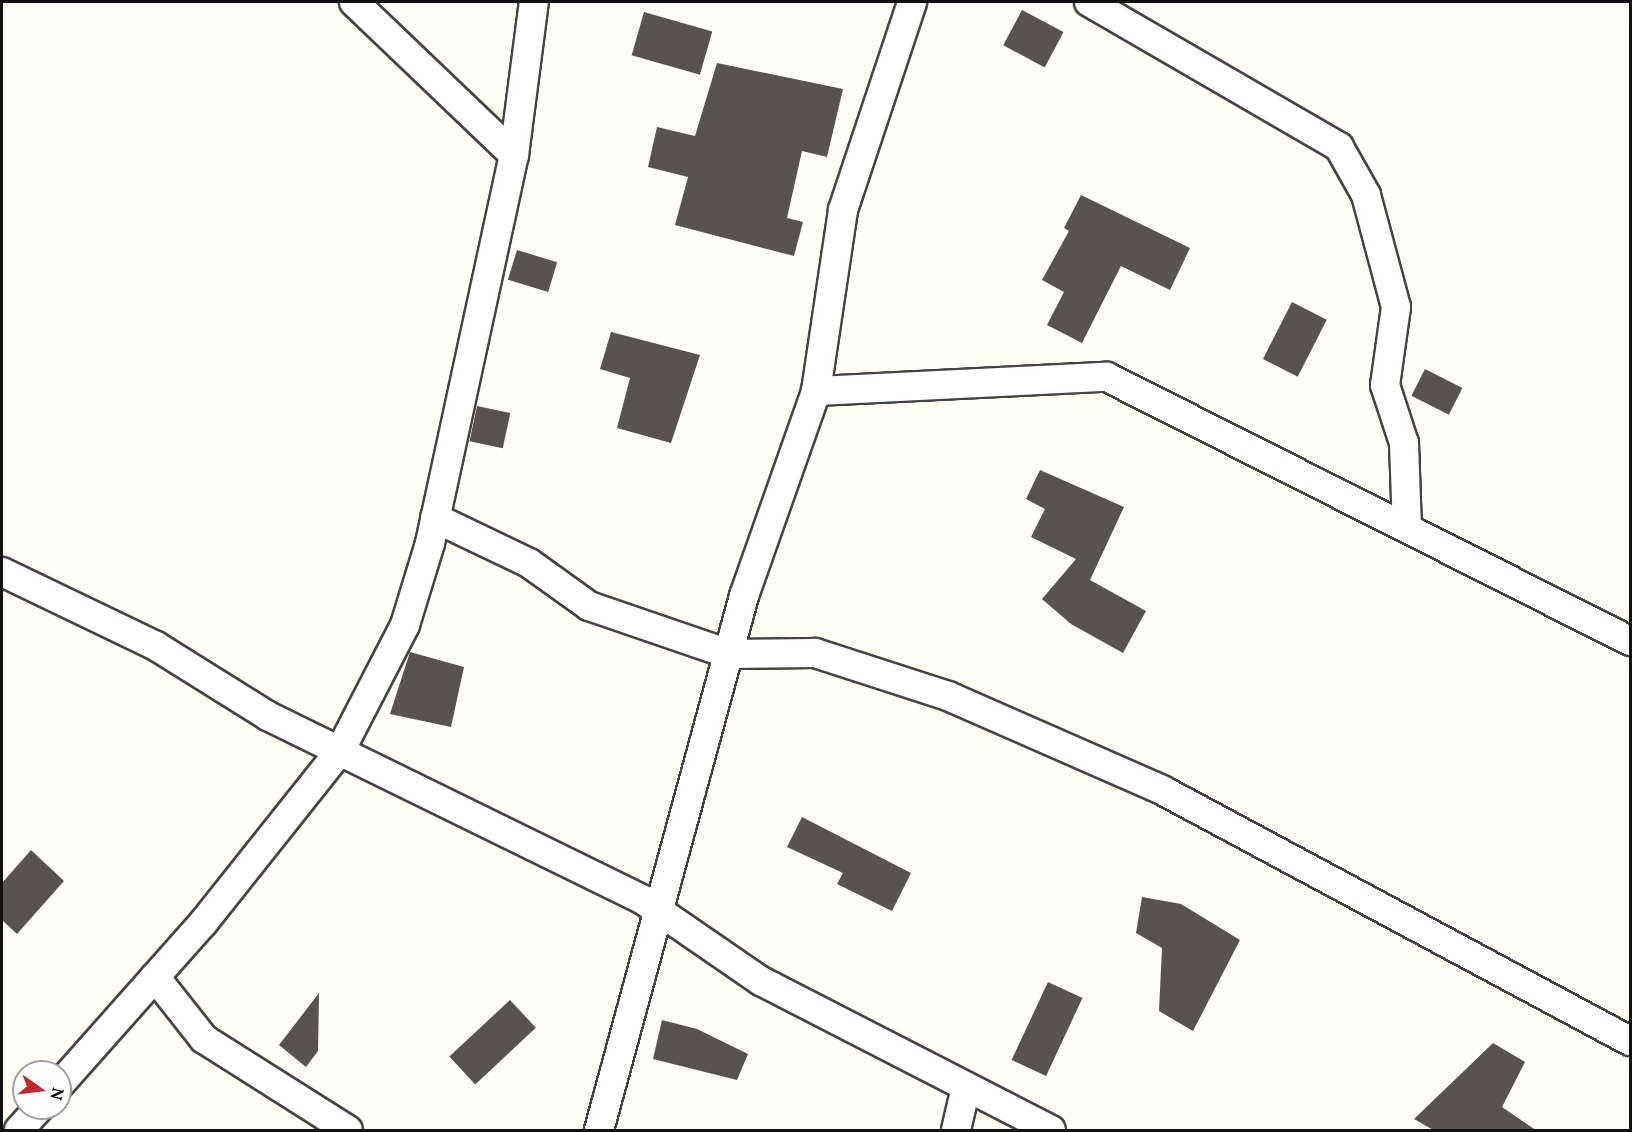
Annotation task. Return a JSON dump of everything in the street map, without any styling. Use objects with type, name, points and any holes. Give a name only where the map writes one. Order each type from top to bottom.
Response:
[{"type":"street","points":[[354,2],[514,155]]},
{"type":"street","points":[[72,1070],[154,977],[340,751],[405,625],[435,518],[514,155],[534,2]]},
{"type":"street","points":[[599,1131],[729,654],[816,391],[843,210],[912,2]]},
{"type":"street","points":[[1089,2],[1340,147],[1366,195],[1396,308],[1385,385],[1404,443],[1407,528]]},
{"type":"street","points":[[816,391],[1107,376],[1630,640]]},
{"type":"street","points":[[435,518],[529,563],[590,606],[729,654],[815,653],[948,696],[1162,790],[1630,1041]]},
{"type":"street","points":[[2,572],[156,646],[268,716],[659,909],[762,981],[1051,1131]]},
{"type":"street","points":[[154,977],[204,1039],[348,1131]]},
{"type":"street","points":[[956,1131],[966,1087]]},
{"type":"building","points":[[1022,10],[1063,32],[1045,67],[1003,45]]},
{"type":"building","points":[[644,12],[712,32],[700,75],[632,55]]},
{"type":"building","points":[[717,63],[843,89],[827,157],[802,151],[787,218],[803,222],[794,256],[675,225],[688,177],[648,167],[657,127],[695,136]]},
{"type":"building","points":[[1081,195],[1190,248],[1170,290],[1121,266],[1082,343],[1047,325],[1064,292],[1042,280],[1069,231],[1064,228]]},
{"type":"building","points":[[517,250],[557,262],[548,292],[508,280]]},
{"type":"building","points":[[1292,302],[1327,320],[1298,377],[1263,359]]},
{"type":"building","points":[[611,332],[700,355],[671,443],[617,428],[630,378],[600,369]]},
{"type":"building","points":[[1425,369],[1462,388],[1449,415],[1411,396]]},
{"type":"building","points":[[477,406],[510,413],[503,448],[470,441]]},
{"type":"building","points":[[1040,470],[1124,507],[1090,580],[1146,611],[1123,653],[1071,624],[1042,599],[1076,559],[1031,537],[1045,509],[1026,499]]},
{"type":"building","points":[[410,652],[464,667],[451,727],[390,714]]},
{"type":"building","points":[[802,817],[911,873],[892,911],[837,884],[843,873],[787,847]]},
{"type":"building","points":[[31,850],[64,881],[17,934],[2,920],[2,883]]},
{"type":"building","points":[[1142,897],[1181,904],[1240,940],[1193,1031],[1159,1011],[1162,948],[1136,933]]},
{"type":"building","points":[[1048,982],[1082,998],[1046,1076],[1012,1060]]},
{"type":"building","points":[[319,993],[318,1051],[306,1067],[279,1045]]},
{"type":"building","points":[[510,1000],[536,1028],[475,1084],[449,1057]]},
{"type":"building","points":[[662,1020],[697,1029],[748,1054],[737,1080],[653,1059]]},
{"type":"building","points":[[1493,1043],[1525,1062],[1502,1107],[1537,1131],[1435,1131],[1414,1119]]}]
